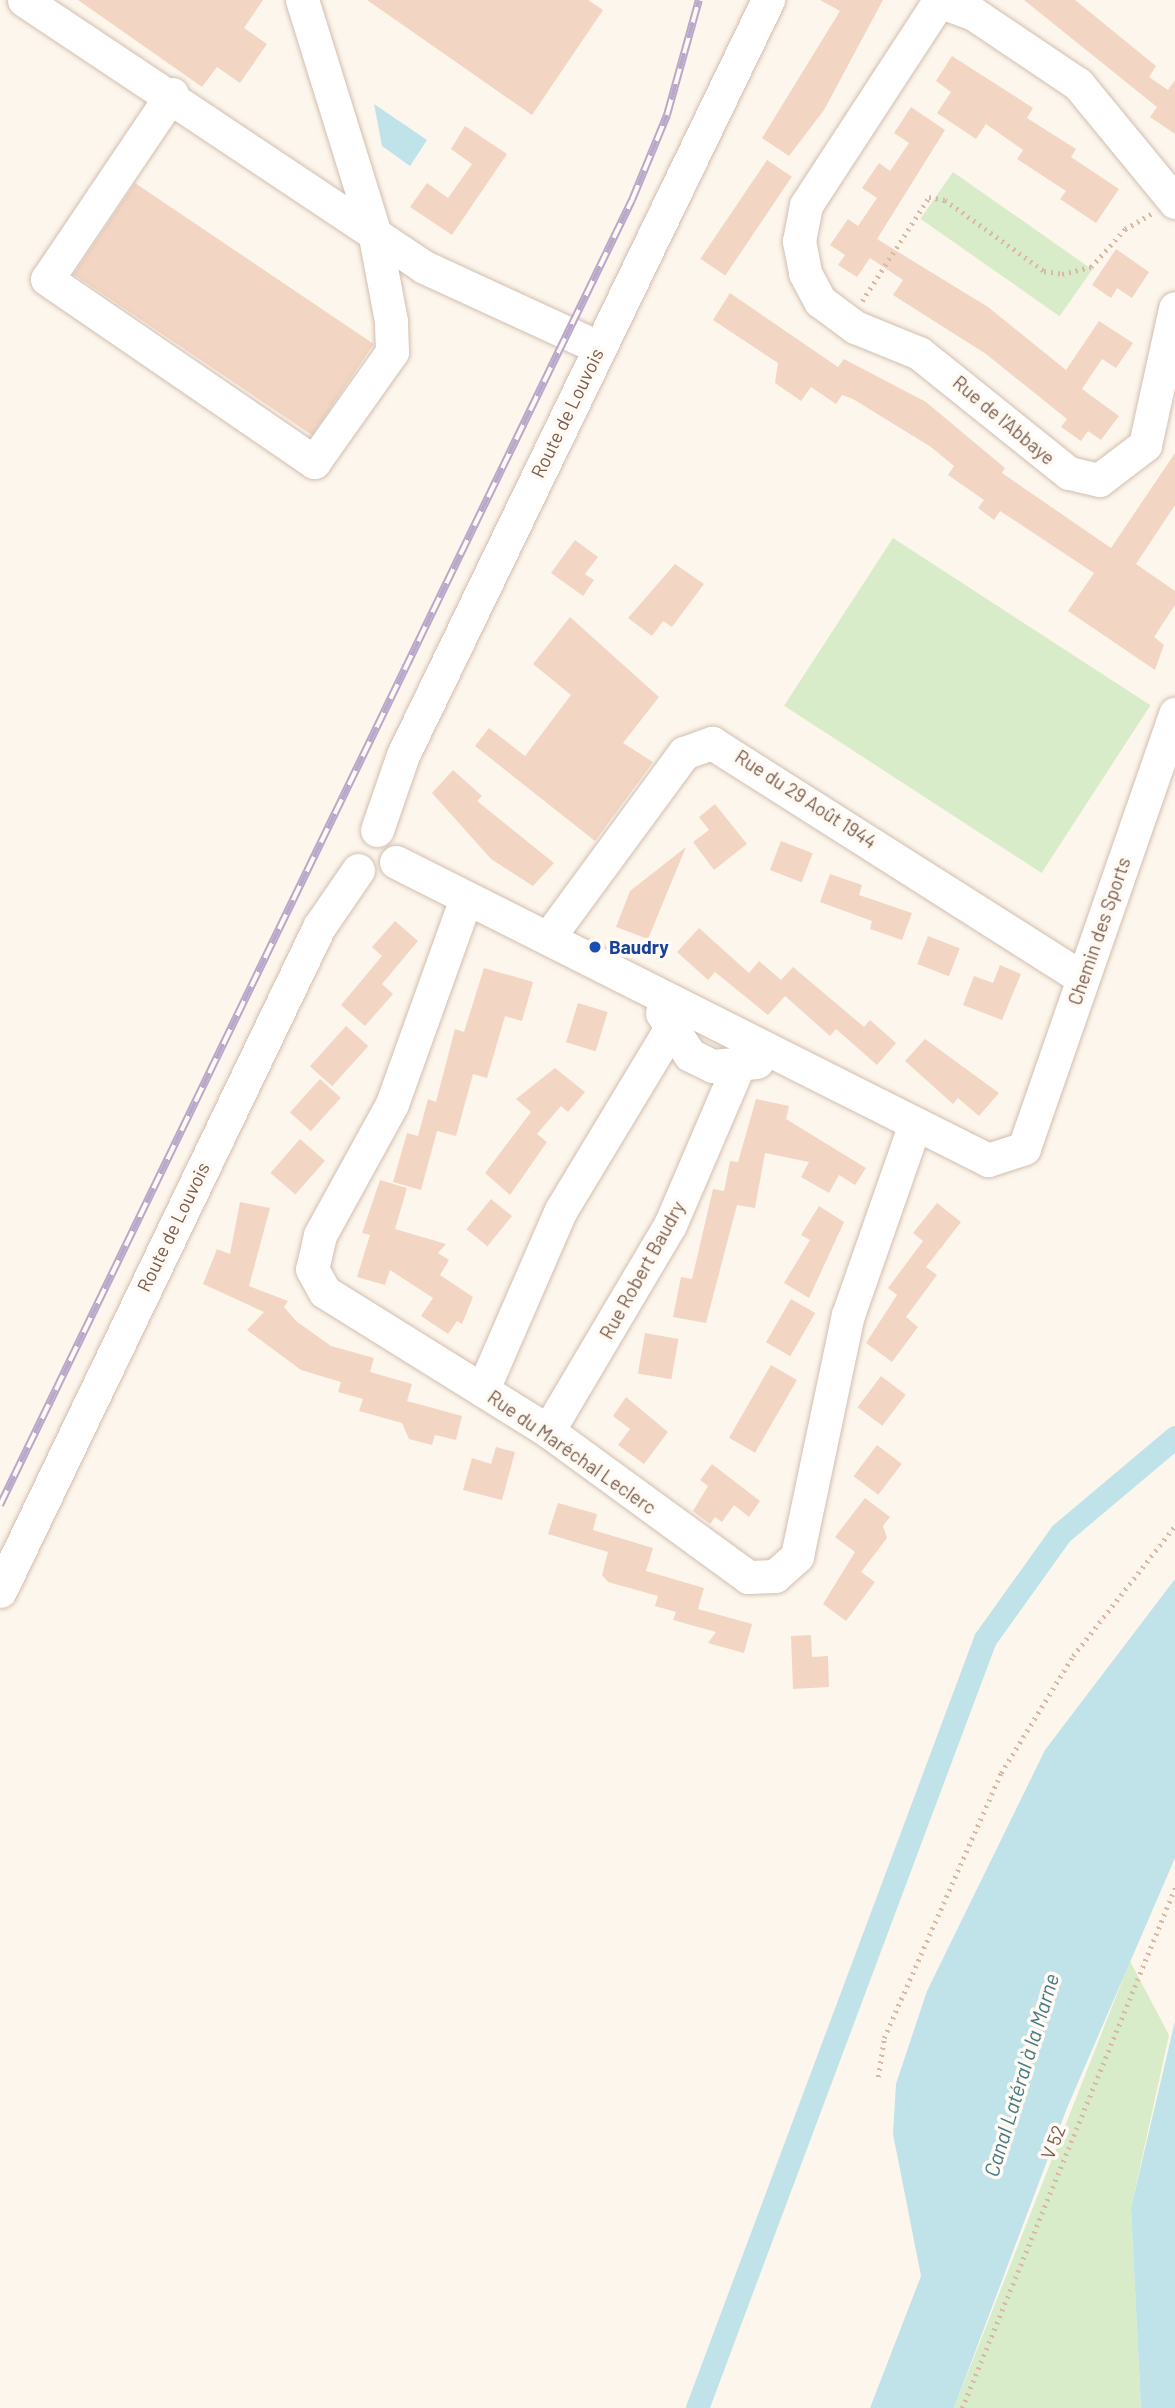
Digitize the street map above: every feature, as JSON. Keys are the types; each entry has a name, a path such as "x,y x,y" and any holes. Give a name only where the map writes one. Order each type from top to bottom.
{"street":[{"path":"24,0 173,93 437,274 598,347"},
{"path":"173,93 47,279 314,462 391,352 374,231 302,0"},
{"name":"Route de Louvois","path":"377,830 403,755 768,0"},
{"name":"Rue de l'Abbaye","path":"1167,206 1078,84 974,14 938,1 806,205 799,241 805,273 820,301 849,322 919,353 974,391 1032,449 1069,473 1099,480 1145,444 1175,309"},
{"name":"Chemin des Sports","path":"915,1124 988,1160 1024,1148 1175,714"},
{"name":"Rue du 29 Août 1944","path":"548,938 684,753 712,743 1082,978"},
{"path":"377,830 395,841 396,862 379,876 358,870 354,843 377,830"},
{"path":"396,862 464,901 548,938 656,998 915,1124"},
{"name":"Route de Louvois","path":"0,1591 319,927 358,870"},
{"name":"Rue du Maréchal Leclerc","path":"464,901 392,1104 320,1235 312,1269 325,1292 548,1431 748,1577 761,1580 790,1567 848,1315 915,1124"},
{"path":"656,998 669,1031 679,1046 713,1066 777,1059"},
{"path":"484,1389 574,1185 669,1031"},
{"name":"Rue Robert Baudry","path":"548,1431 670,1225 739,1065"}],"path":[{"path":"849,322 929,197 945,200 1044,271 1062,274 1091,267 1125,229 1167,206"},
{"path":"878,2077 884,2038 1001,1773 1073,1656 1175,1526"},
{"name":"V 52","path":"962,2408 1175,1888"}],"green space":[{"path":"953,172 1092,270 1060,316 920,219"},
{"path":"893,538 1150,705 1042,873 784,706"},
{"path":"1130,1961 1169,2035 1131,2208 1141,2408 954,2408"}],"water":[{"path":"374,104 427,140 410,166 382,146"},
{"name":"Canal Latéral à la Marne","path":"1175,1579 1175,1858 1067,2108 954,2408 870,2408 921,2276 893,2134 896,2084 927,1991 1045,1750"},
{"path":"1175,2021 1175,2408 1141,2408 1131,2208"}],"building":[{"path":"78,0 263,0 244,28 267,44 240,83 217,67 202,87"},
{"path":"367,0 588,0 603,10 532,115"},
{"path":"820,0 883,0 824,110 789,156 762,138 840,11"},
{"path":"1024,0 1075,0 1156,66 1149,77 1168,90 1175,80 1175,134 1150,117 1157,107"},
{"path":"952,56 1033,108 1027,118 1076,149 1071,157 1119,189 1096,223 1060,199 1066,191 1017,159 1023,150 986,124 976,139 937,113 951,92 936,81"},
{"path":"911,107 945,130 877,239 988,307 1066,370 1099,321 1133,343 1116,368 1102,359 1082,389 1119,416 1101,440 1088,431 1081,441 1061,427 1067,419 986,354 893,295 903,280 870,258 857,277 838,265 845,255 830,245 848,219 858,226 877,198 862,188 879,163 890,171 909,143 894,133"},
{"path":"465,126 507,154 452,235 410,207 427,183 448,198 472,164 451,149"},
{"path":"767,160 792,177 725,275 700,259"},
{"path":"135,183 374,344 312,435 73,274"},
{"path":"1116,249 1149,272 1132,298 1117,288 1111,298 1092,285"},
{"path":"730,293 838,367 844,359 926,402 1005,468 1002,473 1111,548 1175,453 1175,505 1136,564 1175,591 1175,605 1154,637 1164,645 1155,670 1068,611 1094,573 1000,511 994,520 978,508 984,500 948,475 954,466 931,447 853,399 842,395 836,404 811,387 801,401 775,383 778,363 713,320"},
{"path":"575,540 598,557 585,574 594,580 583,596 551,573"},
{"path":"675,564 704,584 672,627 663,621 652,636 628,618"},
{"path":"570,617 659,697 623,743 653,762 595,841 475,746 489,728 525,756 571,695 533,664"},
{"path":"453,770 482,796 477,801 554,863 533,886 491,859 432,793"},
{"path":"715,804 747,844 714,870 693,842 709,830 699,817"},
{"path":"781,841 813,853 802,882 770,870"},
{"path":"686,847 648,939 616,927 630,891"},
{"path":"830,874 862,885 859,895 912,913 902,940 870,929 872,921 820,902"},
{"path":"395,921 418,941 382,984 393,994 365,1026 341,1005 382,956 372,947"},
{"path":"699,928 749,973 759,961 781,980 793,967 864,1027 870,1020 896,1043 877,1065 836,1029 830,1036 785,996 768,1015 715,972 708,980 677,952"},
{"path":"928,936 960,948 949,976 917,964"},
{"path":"1000,965 1021,974 1002,1020 963,1005 974,976 993,983"},
{"path":"484,968 533,982 522,1021 505,1016 487,1078 473,1074 456,1136 437,1131 421,1190 393,1182 407,1133 418,1136 428,1099 436,1102 455,1029 464,1032"},
{"path":"578,1003 608,1012 596,1051 566,1042"},
{"path":"346,1026 368,1046 332,1086 310,1066"},
{"path":"925,1039 999,1093 979,1116 958,1098 953,1104 905,1061"},
{"path":"555,1068 585,1092 568,1112 561,1106 537,1134 547,1142 510,1195 485,1173 531,1112 516,1099"},
{"path":"320,1079 341,1098 311,1131 290,1112"},
{"path":"756,1099 789,1106 786,1119 866,1168 855,1185 839,1175 829,1193 801,1177 809,1162 765,1153 755,1208 737,1205 706,1323 673,1317 681,1277 692,1279 713,1189 724,1191 730,1161 738,1162"},
{"path":"300,1139 325,1161 295,1195 270,1173"},
{"path":"380,1180 407,1188 395,1229 446,1244 438,1253 449,1260 440,1275 473,1297 462,1324 457,1321 448,1334 421,1316 433,1298 390,1270 385,1285 357,1277 370,1235 362,1233"},
{"path":"491,1199 512,1216 487,1246 466,1229"},
{"path":"240,1202 270,1208 249,1286 288,1301 284,1307 296,1321 331,1346 374,1358 370,1372 412,1384 407,1401 462,1416 456,1440 435,1435 432,1445 409,1439 402,1423 359,1411 363,1399 338,1392 341,1382 301,1370 247,1330 264,1312 203,1284 217,1249 230,1254"},
{"path":"937,1203 961,1222 926,1267 937,1275 906,1317 918,1327 892,1362 866,1343 897,1295 888,1288 923,1241 913,1233"},
{"path":"819,1206 844,1222 809,1298 784,1283 810,1240 801,1235"},
{"path":"791,1299 815,1313 790,1356 766,1342"},
{"path":"645,1333 678,1339 671,1379 638,1373"},
{"path":"771,1365 797,1380 755,1453 729,1438"},
{"path":"881,1376 906,1395 882,1426 858,1407"},
{"path":"626,1397 668,1432 644,1464 618,1445 630,1429 613,1416"},
{"path":"877,1445 902,1464 878,1495 854,1476"},
{"path":"496,1447 515,1452 502,1500 463,1490 472,1458 491,1464"},
{"path":"712,1464 760,1501 749,1517 734,1505 722,1522 715,1517 710,1524 693,1511 708,1486 700,1480"},
{"path":"865,1498 890,1517 883,1526 887,1538 861,1572 875,1582 846,1621 823,1604 855,1552 835,1537"},
{"path":"558,1503 597,1514 593,1530 653,1548 646,1571 704,1588 698,1609 752,1624 744,1653 708,1643 716,1632 673,1620 676,1612 655,1606 658,1596 608,1582 602,1575 608,1552 548,1534"},
{"path":"811,1635 812,1657 828,1656 829,1687 793,1689 791,1636"}],"waterway":[{"path":"697,2408 985,1639 1061,1533 1175,1437"}],"railway":[{"path":"0,1505 632,200 667,115 699,0"}],"place":[{"name":"Baudry","path":"595,947"}]}
